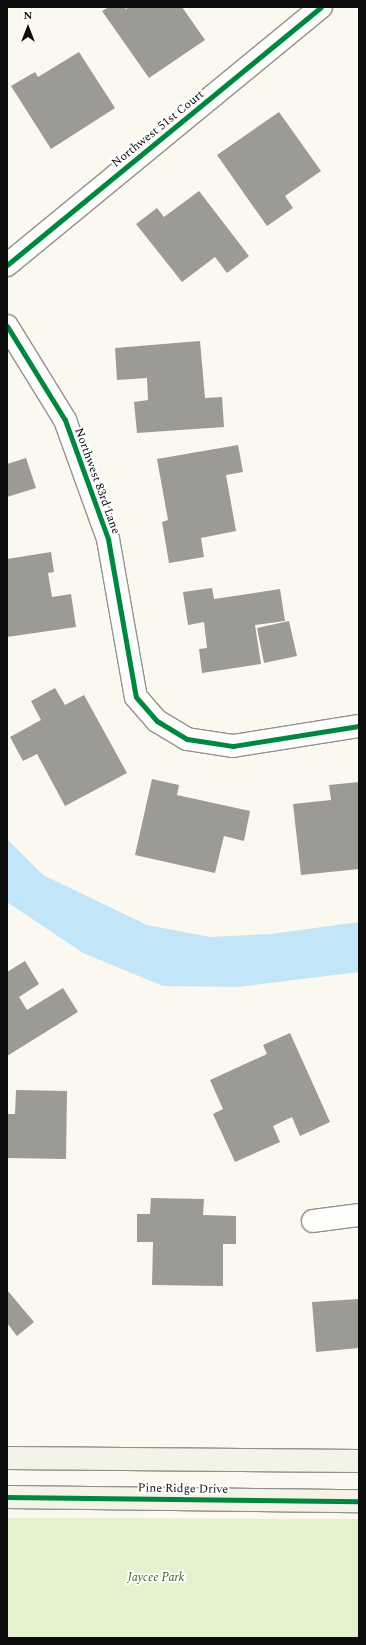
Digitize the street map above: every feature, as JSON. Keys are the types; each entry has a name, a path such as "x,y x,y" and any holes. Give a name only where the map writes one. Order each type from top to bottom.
{"street":[{"name":"Northwest 51st Court","path":"7,266 321,7"},
{"name":"Northwest 83rd Lane","path":"7,326 65,420 108,539 136,697 157,721 187,739 233,746 359,726"},
{"path":"313,1221 359,1215"},
{"path":"7,1458 359,1461"},
{"name":"Pine Ridge Drive","path":"7,1497 359,1501"}],"green space":[{"name":"Jaycee Park","path":"7,1518 359,1519 359,1638 7,1638"}],"water":[{"path":"7,839 43,875 147,925 210,937 271,934 359,922 359,972 237,987 163,986 83,953 7,902"}],"building":[{"path":"109,7 124,7 126,9 129,7 182,7 205,40 149,78 102,11"},
{"path":"79,52 115,108 51,149 11,86 35,72 38,77"},
{"path":"279,112 321,171 285,196 293,208 267,226 217,155"},
{"path":"199,191 249,256 227,273 215,257 182,282 136,224 157,208 164,217"},
{"path":"200,341 205,398 222,397 224,427 137,433 134,402 148,400 147,378 117,380 115,348"},
{"path":"238,445 243,472 226,475 236,531 201,538 204,557 169,563 162,522 168,520 157,459"},
{"path":"26,458 36,488 7,497 7,464"},
{"path":"51,552 54,572 48,573 52,597 71,594 76,627 7,637 7,559"},
{"path":"212,588 214,599 280,589 285,621 255,625 261,664 202,673 199,649 207,648 204,622 188,625 183,592"},
{"path":"289,621 297,656 264,663 257,628"},
{"path":"55,688 65,705 84,695 127,773 65,806 37,754 23,761 10,737 41,720 31,701"},
{"path":"152,779 179,785 177,795 250,811 244,841 224,836 215,873 135,855"},
{"path":"359,782 359,869 301,875 293,804 331,800 329,785"},
{"path":"25,961 39,984 19,997 27,1010 63,988 78,1012 7,1056 7,972"},
{"path":"290,1033 330,1122 300,1136 292,1117 273,1126 280,1142 235,1162 213,1114 223,1109 210,1080 267,1054 263,1045"},
{"path":"16,1090 67,1091 66,1159 7,1158 7,1114 15,1114"},
{"path":"151,1198 204,1199 203,1215 236,1216 236,1244 223,1244 223,1286 152,1285 153,1242 137,1242 137,1214 150,1214"},
{"path":"7,1290 34,1322 17,1336 7,1323"},
{"path":"359,1299 359,1348 316,1352 312,1302"}],"cycle path":[{"path":"7,265 321,7"},
{"path":"7,326 65,420 108,539 136,697 157,721 187,739 233,746 359,726"},
{"path":"7,1497 359,1501"}]}
